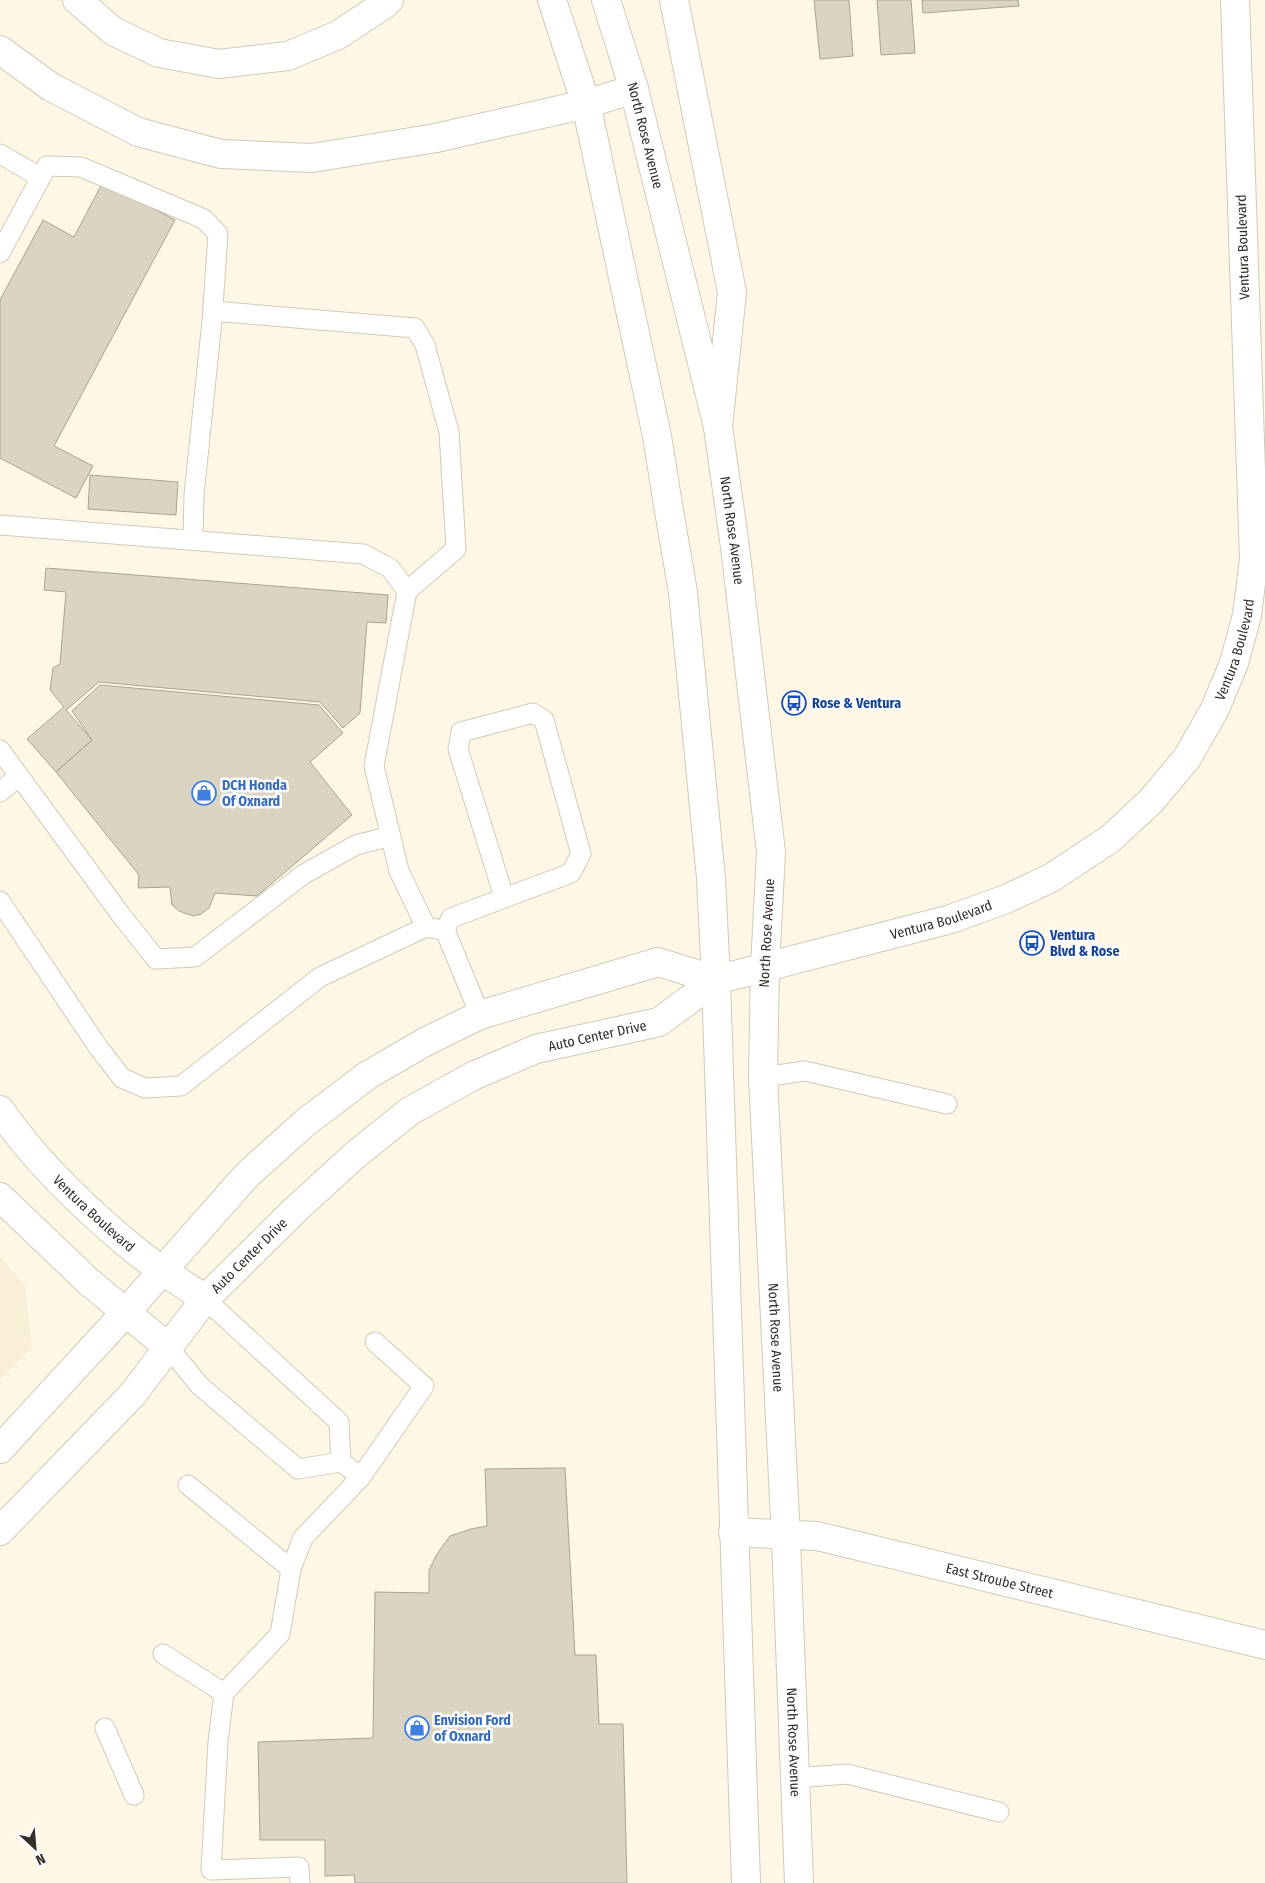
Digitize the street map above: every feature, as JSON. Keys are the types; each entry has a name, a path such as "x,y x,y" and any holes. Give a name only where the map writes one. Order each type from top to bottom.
{"main road":[{"path":"77,0 113,31 159,53 219,64 288,56 338,36 389,0"},
{"path":"552,0 586,104 657,436 683,592 711,878 716,980 746,1883"},
{"name":"North Rose Avenue","path":"606,0 634,89 718,427 736,556 771,852 765,967 763,1077 786,1535 799,1883"},
{"path":"674,0 732,292 718,427"},
{"name":"Ventura Boulevard","path":"716,980 951,919 1006,899 1051,878 1110,839 1151,801 1187,758 1216,709 1234,663 1247,615 1254,559 1235,0"},
{"path":"0,50 51,87 138,132 221,154 312,158 436,138 586,104 634,89"},
{"path":"0,1449 126,1312 247,1175 306,1122 368,1075 425,1042 480,1015 658,962 716,980"},
{"name":"Auto Center Drive","path":"0,1532 132,1395 206,1299 317,1190 354,1156 410,1111 473,1076 536,1049 658,1022 716,980"},
{"name":"Ventura Boulevard","path":"0,1110 54,1176 126,1243 206,1299"},
{"path":"0,1197 89,1282 168,1347"},
{"name":"East Stroube Street","path":"733,1532 817,1536 1265,1645"}],"lane":[{"path":"0,154 40,177"},
{"path":"0,254 47,166 81,167 204,219 218,234 213,311 194,495 193,540"},
{"path":"213,311 416,328 425,345 449,432 456,548 407,591 374,766 399,871 426,927"},
{"path":"0,525 363,554 390,568 407,591"},
{"path":"480,1015 446,930 451,918 571,872 581,854 544,720 533,713 461,732 458,749 504,897"},
{"path":"0,750 121,915 156,959 195,957 304,874 356,844 391,836"},
{"path":"0,792 19,776"},
{"path":"0,902 98,1047 122,1078 145,1088 180,1086 320,977 426,927 446,930"},
{"path":"763,1077 805,1071 947,1104"},
{"path":"206,1299 339,1422 341,1462"},
{"path":"300,1883 299,1867 211,1870 218,1742 224,1693 280,1634 291,1569 303,1538 361,1477 424,1386 375,1342"},
{"path":"168,1347 200,1386 298,1470 341,1462 361,1477"},
{"path":"188,1485 291,1569"},
{"path":"163,1654 224,1693"},
{"path":"105,1728 134,1795"},
{"path":"796,1778 847,1774 999,1812"}],"shaded area":[{"path":"0,1257 25,1286 32,1348 0,1380"}],"building":[{"path":"814,0 849,0 853,56 820,59"},
{"path":"877,0 911,0 915,53 881,55"},
{"path":"922,0 1018,0 1019,6 923,13"},
{"path":"103,182 175,220 54,446 93,466 76,498 0,458 0,300 43,220 74,237"},
{"path":"90,475 178,482 176,515 88,509"},
{"path":"46,568 388,595 386,623 367,622 360,713 343,728 320,702 99,682 66,710 92,740 56,772 27,739 64,707 50,690 53,668 60,664 66,592 44,590"},
{"name":"DCH Honda Of Oxnard","path":"100,685 319,705 343,733 310,762 352,815 257,896 215,893 209,908 201,914 193,916 179,911 172,905 170,887 138,888 139,875 56,772 92,740 72,711"},
{"path":"565,1468 575,1655 596,1655 599,1724 623,1724 627,1883 355,1883 354,1875 325,1876 325,1840 260,1840 258,1742 373,1738 375,1592 429,1593 429,1570 437,1554 450,1536 487,1526 485,1469"}],"place":[{"name":"Rose & Ventura","path":"794,703"},
{"name":"DCH Honda Of Oxnard","path":"204,793"},
{"name":"Ventura Blvd & Rose","path":"1032,943"},
{"name":"Envision Ford of Oxnard","path":"417,1728"}]}
